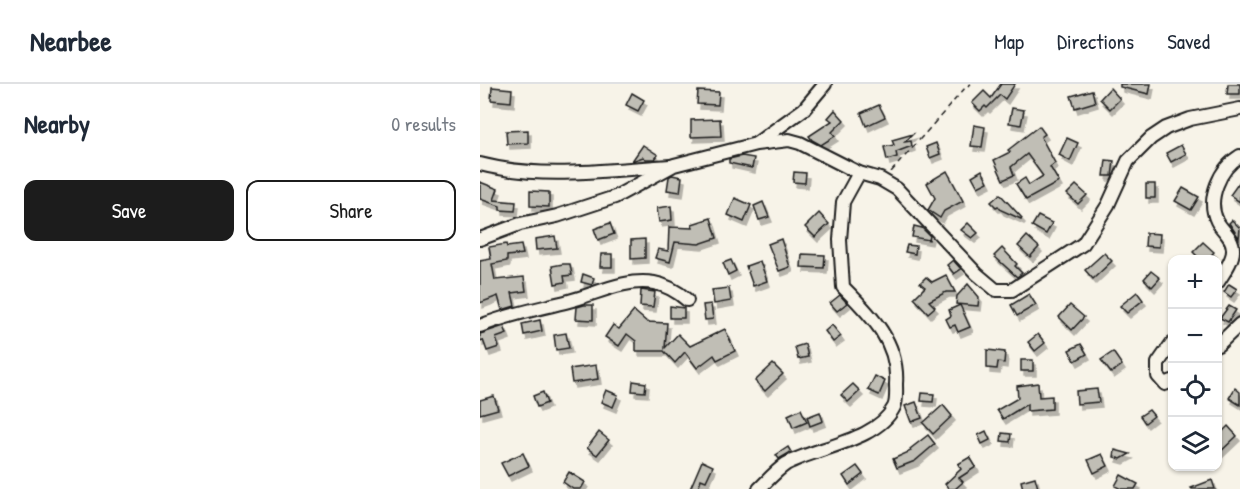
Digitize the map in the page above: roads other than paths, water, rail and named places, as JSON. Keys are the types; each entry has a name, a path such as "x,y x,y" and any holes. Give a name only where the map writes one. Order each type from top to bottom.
{"street":[{"path":"756,144 804,109 825,84"},
{"path":"480,164 529,172 602,171 674,165 756,144 789,140 800,143 859,173 880,179 897,189 977,274 996,290 1012,290 1083,244 1108,205 1128,161 1151,138 1166,128 1190,119 1240,109"},
{"path":"1222,274 1234,252 1232,242 1213,213 1212,201 1218,182 1233,160 1240,156"},
{"path":"480,239 520,224 557,216 615,197 674,165"},
{"path":"759,489 785,465 868,432 883,422 895,405 897,373 892,349 872,317 843,287 840,240 843,202 859,173"},
{"path":"480,327 503,316 570,301 626,284 655,283 678,292 687,300"},
{"path":"1222,341 1240,324"},
{"path":"1168,350 1158,363 1158,376 1165,384 1168,383"}]}
